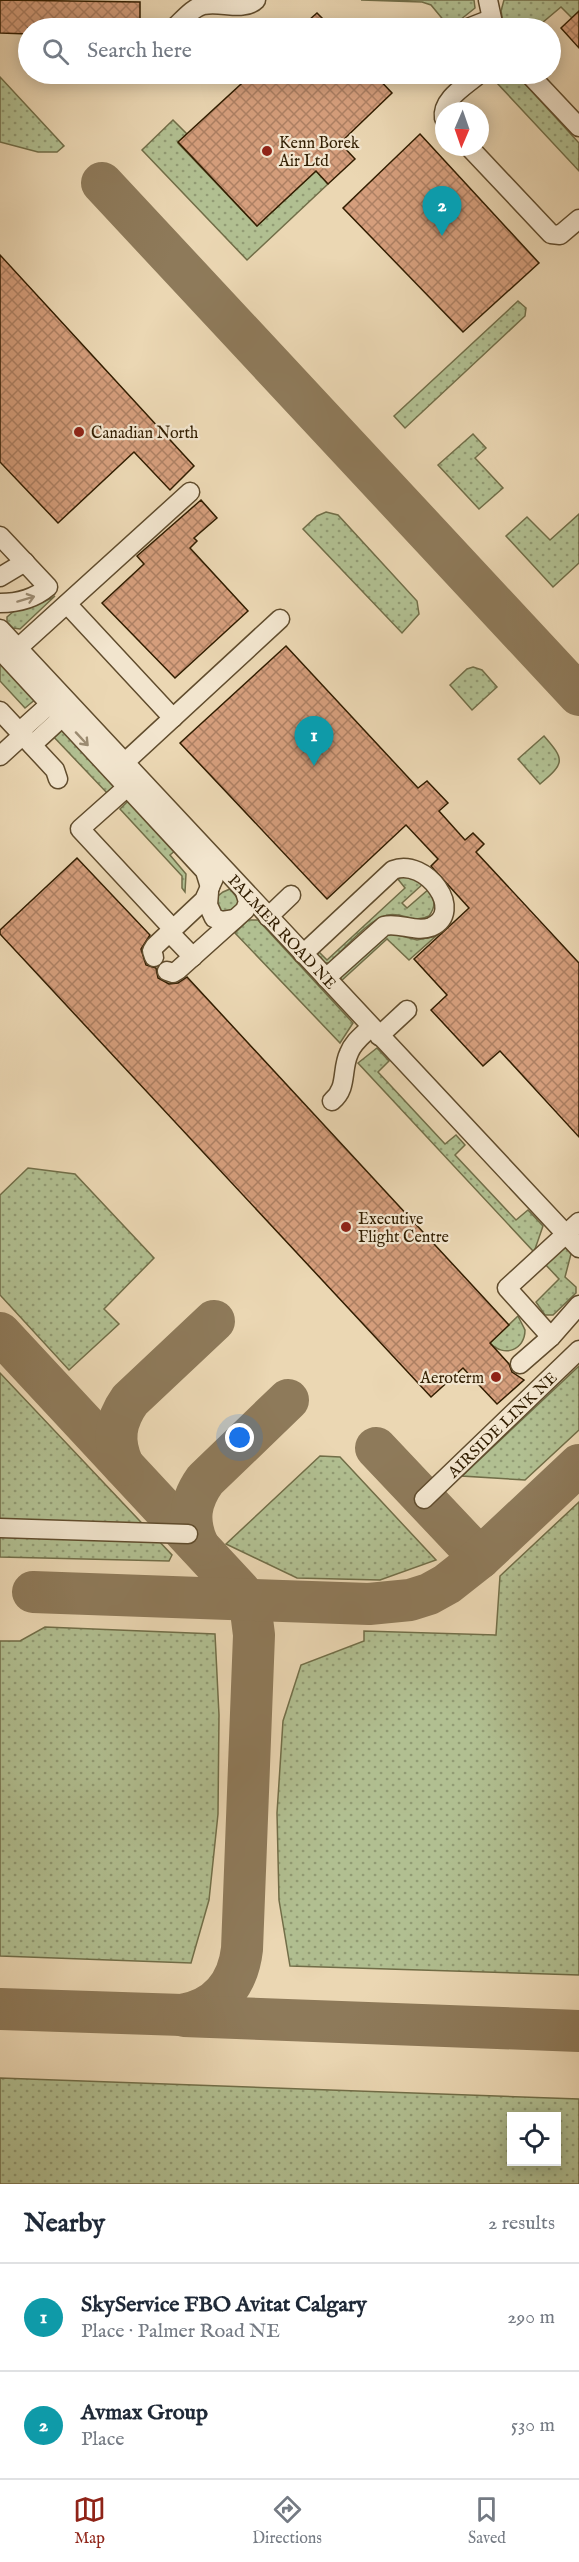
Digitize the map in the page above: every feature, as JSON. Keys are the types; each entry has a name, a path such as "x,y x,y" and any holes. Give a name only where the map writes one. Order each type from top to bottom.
{"street":[{"path":"187,18 203,5 246,6 256,0"},
{"path":"488,0 491,18"},
{"path":"447,102 468,84"},
{"path":"538,84 579,127"},
{"path":"477,156 551,234 560,235 579,219"},
{"path":"9,649 67,604 190,492"},
{"path":"0,536 48,587 41,593 22,601 0,603"},
{"path":"0,577 25,562"},
{"path":"67,604 173,718"},
{"path":"124,763 280,619"},
{"name":"PALMER ROAD NE","path":"0,629 9,649 58,703 124,763 132,782 211,856 375,1031 573,1228 579,1248"},
{"path":"22,735 58,703"},
{"path":"0,756 58,703"},
{"path":"58,703 132,782 206,871 210,890 204,900 153,948 154,957"},
{"path":"0,711 55,770 58,779"},
{"path":"132,782 80,829 193,957"},
{"path":"211,856 215,873 208,905 214,918 222,921 235,919"},
{"path":"303,954 393,870 405,867 418,870 440,891 444,900 444,910 440,920 434,925 425,929 384,926 326,978"},
{"path":"167,971 176,972 235,919 247,906 246,892"},
{"path":"268,917 291,895"},
{"path":"332,1101 342,1090 349,1052 359,1038 375,1031 407,1010"},
{"path":"550,1337 507,1288 573,1228"},
{"path":"520,1364 550,1337 579,1305"},
{"name":"AIRSIDE LINK NE","path":"424,1498 579,1350"},
{"path":"0,1527 188,1534"}],"green space":[{"path":"361,0 474,0 475,8 462,18 442,18 431,5 422,2"},
{"path":"504,0 579,0 579,18 572,18 561,7 548,18 502,18 501,11"},
{"path":"0,77 64,146 57,152 38,152 0,142"},
{"path":"498,84 525,84 579,143 579,171"},
{"path":"173,120 187,134 178,143 257,226 316,171 328,184 247,260 142,150"},
{"path":"518,301 526,308 525,316 405,428 394,416"},
{"path":"473,434 486,448 475,458 503,488 479,509 438,465"},
{"path":"326,512 338,515 417,601 419,614 402,633 303,529 317,516"},
{"path":"579,514 579,563 553,587 506,536 527,517 550,540"},
{"path":"55,596 20,629 13,628 7,622 7,617 17,610 42,603"},
{"path":"0,658 37,698 25,708 0,681"},
{"path":"473,667 482,670 497,687 472,710 450,685 467,669"},
{"path":"62,723 120,783 108,794 51,734"},
{"path":"544,736 559,756 559,761 554,771 540,784 518,759"},
{"path":"130,799 177,849 170,855 186,874 185,892 182,888 182,876 120,809"},
{"path":"408,876 424,883 402,903 407,908 429,889 434,902 429,916 418,919 399,915 381,917 365,928 329,963 325,963 317,955 319,952 327,960 405,888 397,878"},
{"path":"230,889 239,900 236,909 222,916 213,900"},
{"path":"248,920 258,920 353,1023 340,1043 235,933"},
{"path":"394,934 417,940 436,936 409,960 387,939 341,981 341,976 387,935"},
{"path":"377,1048 389,1061 378,1072 445,1144 456,1135 465,1145 455,1155 516,1220 528,1210 543,1226 534,1252 358,1063"},
{"path":"28,1168 75,1174 154,1258 104,1309 119,1324 69,1370 0,1295 0,1195"},
{"path":"564,1247 571,1254 565,1277 576,1287 576,1293 553,1315 545,1315 536,1302 559,1279 545,1264"},
{"path":"518,1316 525,1330 522,1343 518,1347 507,1351 496,1348 490,1343"},
{"path":"579,1366 579,1430 525,1480 462,1476"},
{"path":"0,1373 172,1555 169,1561 0,1557"},
{"path":"320,1456 340,1457 436,1560 380,1580 297,1578 226,1544"},
{"path":"579,1502 579,1975 290,1966 279,1900 277,1813 283,1721 301,1665 364,1641 364,1631 496,1635 500,1576"},
{"path":"45,1627 215,1634 219,1715 218,1814 209,1900 191,1963 0,1956 0,1641 20,1641"},
{"path":"0,2078 579,2099 579,2184 0,2184"}],"building":[{"path":"0,0 140,2 140,18 18,18 18,34 0,33"},
{"path":"579,11 579,48 561,28"},
{"path":"317,13 322,18 311,18"},
{"name":"Kenn Borek Air Ltd","path":"241,84 383,84 392,93 340,143 355,159 328,184 316,171 257,226 178,142"},
{"path":"420,134 435,150 435,156 440,156 539,263 463,332 343,208"},
{"path":"0,255 194,466 170,490 134,452 58,523 0,462"},
{"path":"201,500 217,518 194,538 197,541 190,548 248,611 175,678 102,603 144,564 137,556"},
{"path":"286,646 418,788 427,781 448,803 439,811 465,840 473,833 484,844 476,852 579,963 579,1137 500,1051 483,1066 431,1010 447,995 414,959 469,908 431,866 438,859 406,825 327,899 180,743"},
{"name":"Executive Flight Centre","path":"77,858 150,935 141,949 146,965 156,968 158,978 169,984 178,983 187,977 509,1325 490,1343 509,1364 512,1372 524,1380 497,1404 463,1368 431,1397 0,934 0,930"}],"taxiway":[{"path":"102,183 579,695"},
{"path":"123,1465 116,1439 118,1423 130,1400 214,1321"},
{"path":"0,1333 240,1591 251,1611 254,1635 242,1949 240,1962 231,1984 216,2001 195,2012 182,2015 0,2009"},
{"path":"198,1545 191,1519 193,1503 200,1488 205,1480 288,1400"},
{"path":"376,1448 480,1558"},
{"path":"33,1592 369,1604 410,1600 429,1594 447,1584 480,1558 579,1465"},
{"path":"184,2016 579,2031"}],"place":[{"name":"Kenn Borek Air Ltd","path":"267,151"},
{"name":"Avmax Group","path":"442,236"},
{"name":"Canadian North","path":"79,432"},
{"name":"SkyService FBO Avitat Calgary","path":"314,766"},
{"name":"Executive Flight Centre","path":"346,1227"},
{"name":"Aeroterm","path":"496,1377"}]}
